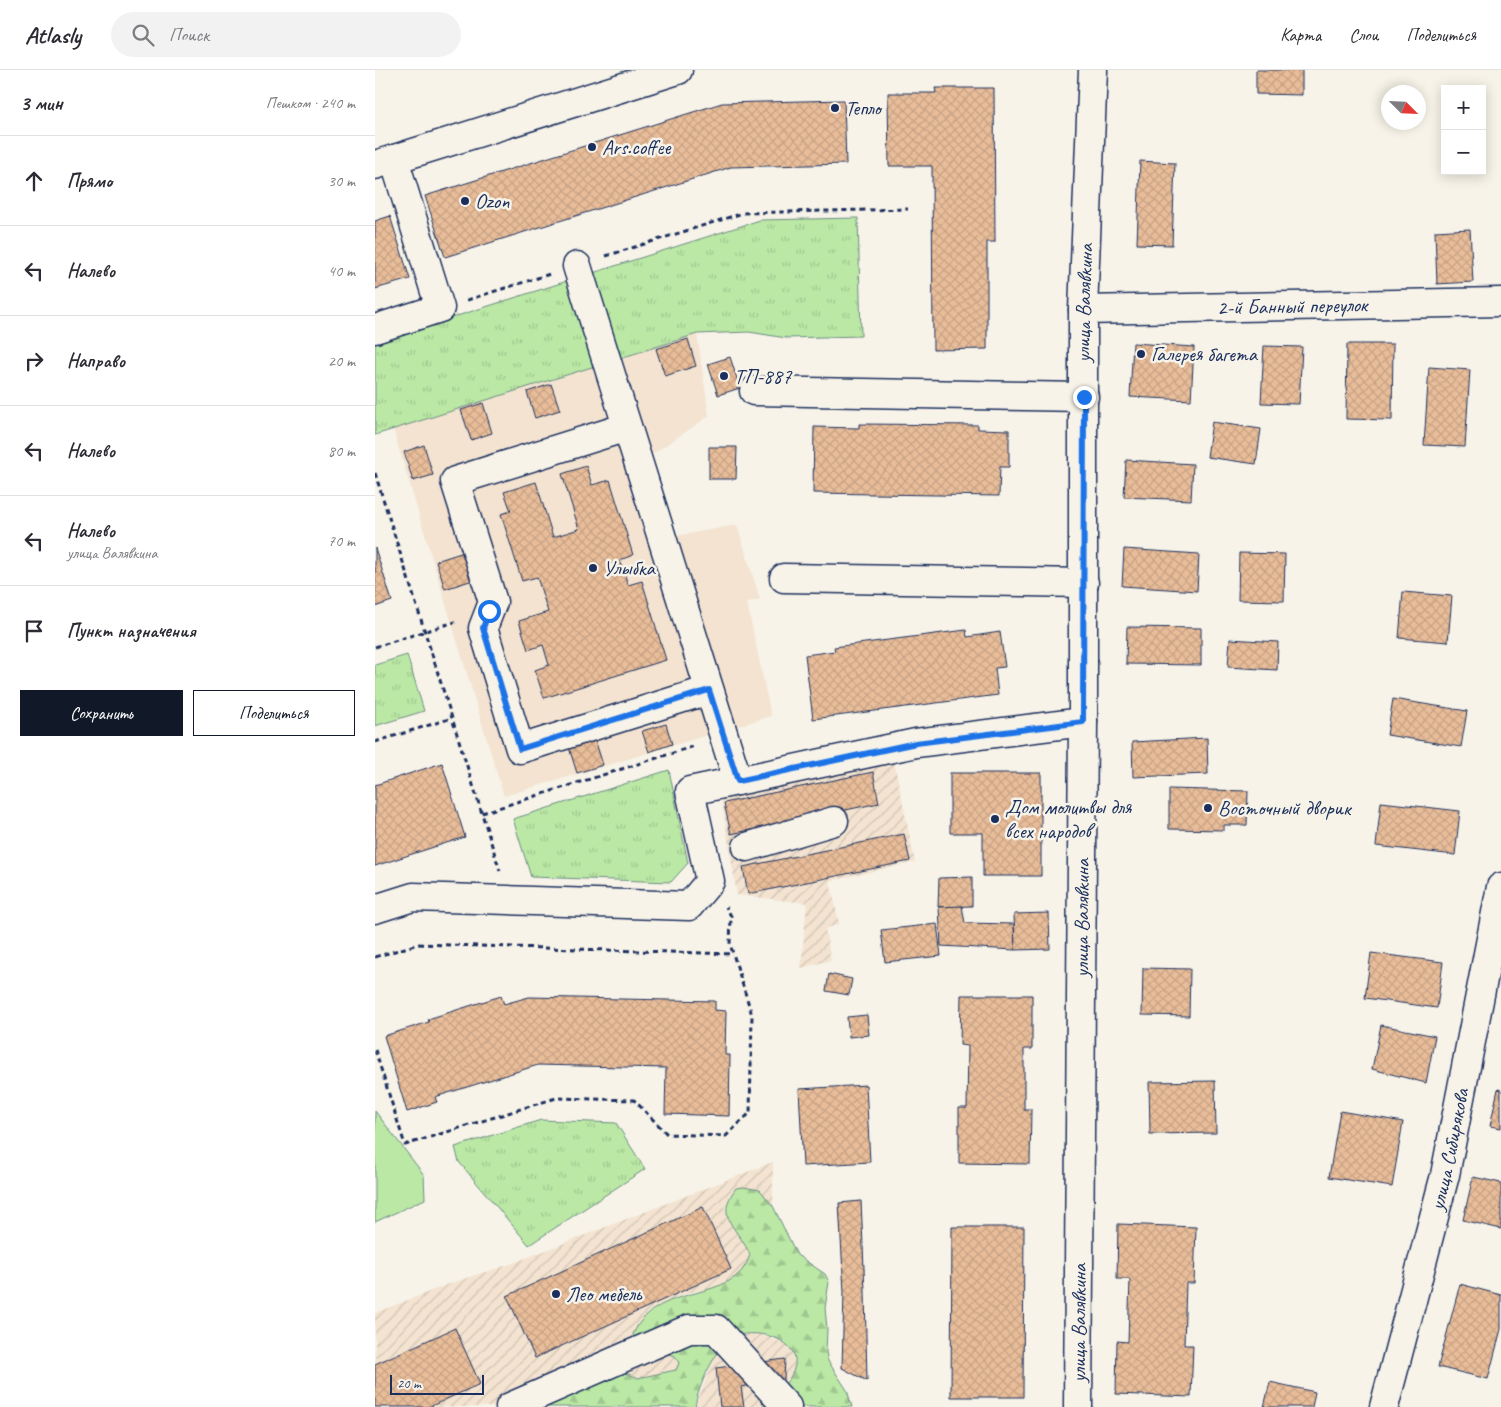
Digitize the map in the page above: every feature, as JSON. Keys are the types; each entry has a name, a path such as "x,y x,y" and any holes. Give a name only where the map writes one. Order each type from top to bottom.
{"street":[{"path":"375,329 440,308 384,162 678,70"},
{"name":"улица Валявкина","path":"1078,1407 1083,722 1083,310 1093,70"},
{"path":"577,266 738,781"},
{"name":"2-й Банный переулок","path":"1083,310 1501,302"},
{"path":"754,391 1084,397"},
{"path":"627,427 455,481 493,602 483,628 517,740 520,749 709,690"},
{"path":"784,578 1083,583"},
{"path":"375,909 413,897 689,906 710,881 690,791 916,743 1083,722"},
{"path":"747,847 834,821"},
{"name":"улица Сибирякова","path":"1384,1407 1445,1175 1501,888"},
{"path":"510,1407 689,1329 716,1329 787,1407"}],"path":[{"path":"743,213 908,209"},
{"path":"375,474 509,900"},
{"path":"375,647 425,632"},
{"path":"375,742 452,718"},
{"path":"481,813 725,737"},
{"path":"375,957 418,944 733,954"},
{"path":"375,1050 405,1145 556,1098 634,1100 667,1134 726,1136 750,1113 752,1015 730,944"}],"shaded area":[{"name":"Улыбка","path":"697,334 709,416 651,455 676,536 737,525 760,599 747,603 771,716 504,796 393,429"},
{"path":"893,757 915,862 830,881 839,924 825,929 831,960 801,968 807,903 737,895 721,797"},
{"path":"773,1162 773,1206 767,1200 732,1193 725,1208 731,1225 746,1244 750,1255 745,1270 726,1283 710,1290 691,1292 670,1300 644,1315 658,1350 675,1356 679,1363 676,1370 638,1378 533,1407 375,1407 375,1313 457,1281 508,1265"},
{"path":"744,1334 758,1334 786,1344 793,1354 795,1364 791,1376 762,1407 695,1407 713,1361 722,1346 733,1338"}],"green space":[{"path":"858,218 861,336 786,338 749,332 697,334 375,435 375,342 760,220"},
{"path":"407,655 424,711 375,726 375,665"},
{"path":"669,770 688,863 671,882 531,877 513,819"},
{"path":"375,1111 424,1175 425,1199 375,1222"},
{"path":"541,1120 616,1123 645,1169 529,1245 459,1162 455,1147"},
{"path":"743,1187 760,1190 773,1206 797,1255 825,1274 829,1282 825,1308 827,1329 826,1352 828,1361 847,1390 852,1407 762,1407 790,1377 795,1365 794,1355 790,1347 782,1341 761,1334 750,1334 732,1338 720,1350 703,1380 695,1407 533,1407 621,1371 638,1378 676,1370 679,1363 675,1356 635,1342 633,1334 645,1317 660,1306 677,1298 713,1288 729,1281 742,1271 750,1255 730,1223 727,1207 736,1188"}],"building":[{"path":"1256,70 1302,70 1302,95 1256,94"},
{"path":"935,88 994,88 995,242 987,242 987,349 933,350 932,166 889,166 888,93 936,93"},
{"path":"844,100 846,164 731,167 445,257 425,196 722,103"},
{"path":"1140,161 1175,163 1172,245 1137,244"},
{"path":"390,216 410,279 375,289 375,221"},
{"path":"1470,229 1473,282 1437,284 1435,231"},
{"path":"688,339 696,366 665,376 656,349"},
{"path":"1133,343 1194,347 1191,400 1130,397"},
{"path":"1347,344 1393,344 1392,420 1346,419"},
{"path":"1264,346 1302,347 1299,404 1261,403"},
{"name":"ТП-887","path":"730,357 740,388 718,395 708,364"},
{"path":"1429,367 1470,370 1465,447 1424,445"},
{"path":"551,384 560,410 535,418 527,392"},
{"path":"483,403 492,433 471,440 461,410"},
{"path":"1212,422 1261,429 1256,464 1207,457"},
{"path":"859,424 978,425 978,429 1009,430 1009,467 1000,467 999,496 813,493 814,427 859,428"},
{"path":"424,445 433,475 413,481 404,452"},
{"path":"709,447 737,447 736,479 709,479"},
{"path":"1126,460 1193,464 1191,500 1124,497"},
{"path":"586,466 592,485 610,480 633,555 620,560 628,585 642,581 666,660 544,698 535,670 549,665 543,645 528,650 519,621 548,612 537,577 522,581 501,514 511,511 504,492 536,482 553,537 579,529 562,474"},
{"path":"375,548 392,601 375,607"},
{"path":"1124,549 1199,554 1197,591 1122,586"},
{"path":"464,552 473,580 445,589 436,561"},
{"path":"1239,553 1285,554 1284,601 1238,600"},
{"path":"1403,592 1452,596 1448,642 1399,638"},
{"path":"1127,627 1201,628 1201,665 1126,664"},
{"path":"966,630 967,637 1000,632 1005,667 995,668 998,695 813,719 805,655 835,651 834,647"},
{"path":"1230,639 1278,642 1277,670 1228,667"},
{"path":"1393,699 1467,711 1461,747 1387,735"},
{"path":"666,724 672,744 649,752 642,731"},
{"path":"592,730 603,765 577,773 566,738"},
{"path":"1207,738 1208,774 1133,777 1132,742"},
{"path":"442,763 465,837 375,866 375,785"},
{"path":"873,772 879,803 731,834 724,803"},
{"name":"Дом молитвы для всех народов","path":"950,773 1041,773 1041,876 983,876 983,833 950,833"},
{"name":"Восточный дворик","path":"1169,789 1248,791 1247,825 1224,825 1224,830 1169,829"},
{"path":"1381,802 1460,811 1455,855 1376,846"},
{"path":"904,834 910,861 748,894 743,867"},
{"path":"972,877 972,906 938,907 939,878"},
{"path":"962,906 965,923 1014,924 1015,950 941,946 939,907"},
{"path":"1049,913 1050,949 1015,950 1014,914"},
{"path":"937,924 941,956 885,962 881,930"},
{"path":"1371,953 1443,962 1437,1008 1365,998"},
{"path":"1143,968 1190,969 1189,1016 1142,1015"},
{"path":"829,974 852,979 849,995 826,991"},
{"path":"961,995 1032,995 1032,1049 1024,1049 1024,1109 1031,1109 1030,1164 959,1163 959,1108 967,1108 968,1046 960,1045"},
{"path":"501,996 504,1004 529,997 715,1001 715,1010 726,1011 725,1055 730,1055 729,1116 665,1114 666,1068 538,1065 435,1097 437,1102 407,1112 384,1036 429,1022 428,1019"},
{"path":"867,1015 869,1035 849,1037 847,1017"},
{"path":"1381,1025 1435,1036 1426,1083 1372,1069"},
{"path":"1215,1081 1216,1133 1150,1134 1149,1082"},
{"path":"866,1085 870,1162 803,1166 799,1089"},
{"path":"1498,1089 1501,1090 1501,1128 1490,1126"},
{"path":"1340,1111 1403,1122 1392,1187 1329,1177"},
{"path":"1473,1177 1501,1183 1501,1229 1463,1220"},
{"path":"861,1201 867,1381 842,1368 844,1292 839,1203"},
{"path":"703,1207 731,1269 535,1358 507,1296"},
{"path":"1118,1224 1196,1227 1194,1283 1186,1283 1184,1345 1193,1345 1191,1397 1116,1394 1117,1341 1128,1342 1130,1279 1117,1279"},
{"path":"952,1227 1024,1227 1023,1397 951,1397"},
{"path":"1460,1284 1501,1295 1501,1329 1488,1379 1438,1367"},
{"path":"455,1328 480,1384 429,1407 375,1407 375,1364"},
{"path":"785,1359 784,1379 741,1387 744,1407 720,1407 716,1368"},
{"path":"1270,1382 1315,1392 1312,1407 1264,1407"}],"place":[{"name":"Тепло","path":"835,108"},
{"name":"Ars.coffee","path":"592,147"},
{"name":"Ozon","path":"465,201"},
{"name":"Галерея багета","path":"1141,354"},
{"name":"ТП-887","path":"724,376"},
{"name":"Улыбка","path":"593,568"},
{"name":"Восточный дворик","path":"1208,808"},
{"name":"Дом молитвы для всех народов","path":"995,819"},
{"name":"Лео мебель","path":"556,1294"}],"route":[{"path":"489,611 483,628 520,749 709,690 738,781 916,743 1083,722 1084,397"}]}
